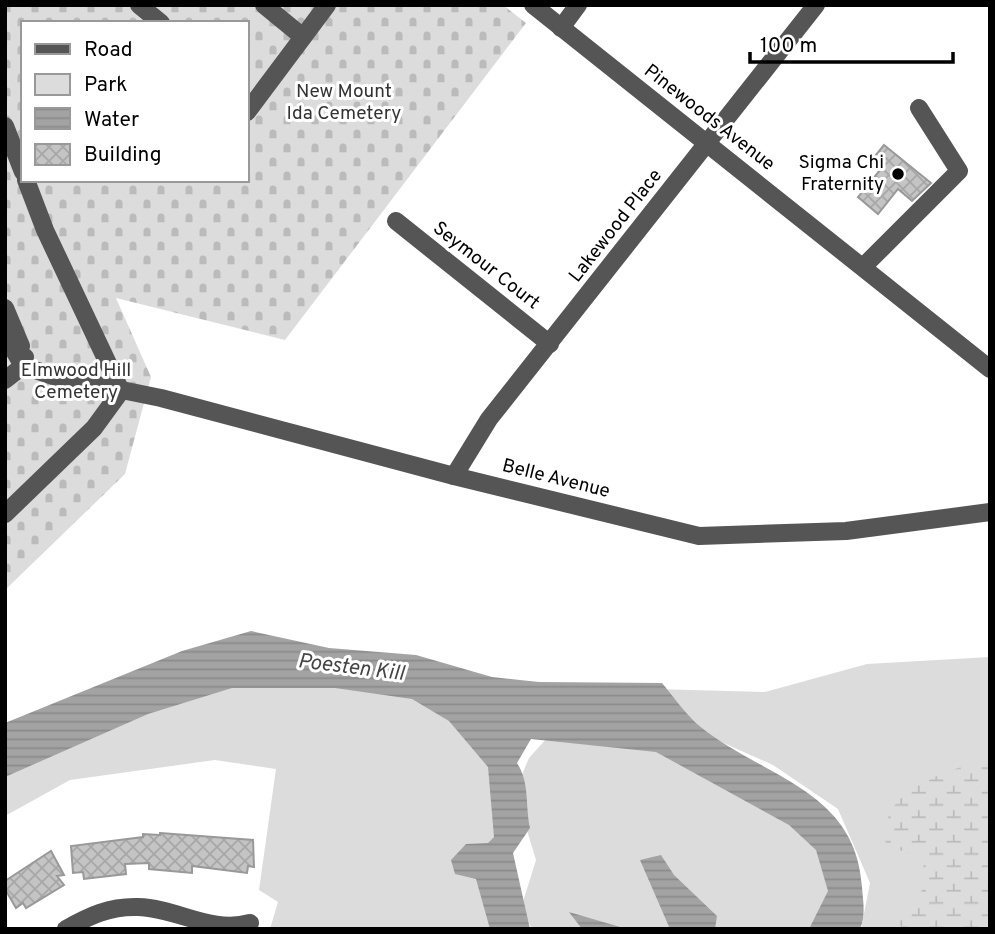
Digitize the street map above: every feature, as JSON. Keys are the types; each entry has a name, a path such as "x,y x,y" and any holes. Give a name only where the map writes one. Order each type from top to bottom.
{"street":[{"path":"139,5 159,21"},
{"path":"264,5 303,37"},
{"path":"250,100 327,5"},
{"name":"Pinewoods Avenue","path":"533,5 990,369"},
{"path":"561,27 578,5"},
{"name":"Lakewood Place","path":"454,476 489,419 814,6"},
{"path":"863,267 959,171 919,108"},
{"path":"5,127 21,167"},
{"path":"5,514 94,429 121,391 45,230 27,182"},
{"name":"Seymour Court","path":"396,221 550,344"},
{"path":"5,308 25,360"},
{"path":"5,335 25,360"},
{"path":"5,380 25,360"},
{"name":"Belle Avenue","path":"25,360 96,377 121,391 161,398 454,476 716,537 846,531 990,512"},
{"path":"66,929 93,914 112,908 138,907 222,928 250,923"}],"green space":[{"name":"New Mount Ida Cemetery","path":"5,5 503,5 526,23 285,340 116,298 151,377 125,474 5,590"},
{"path":"990,657 990,929 861,929 870,883 838,809 773,765 683,725 582,687 765,692 867,664"},
{"path":"327,683 412,696 453,717 492,764 497,838 491,929 270,929 278,902 259,890 276,769 215,760 70,780 5,816 5,766 110,718 239,684"},
{"path":"567,716 637,730 787,818 820,852 831,895 814,929 532,929 521,908 536,860 515,791 529,758"},
{"path":"990,757 990,929 901,929 899,916 925,887 923,859 886,845 886,825 892,809 918,785"}],"water":[{"name":"Poesten Kill","path":"251,631 329,648 416,655 492,677 539,682 662,683 697,724 824,805 842,827 856,853 862,887 864,914 860,929 809,929 828,891 816,850 789,825 656,752 531,739 517,763 526,786 530,828 513,853 530,929 490,929 476,879 455,874 451,860 466,844 488,843 494,837 488,767 449,721 412,699 335,688 232,688 148,714 5,777 5,723 182,651"},
{"path":"661,855 674,875 717,916 715,929 670,929 640,860"},
{"path":"569,912 627,929 582,929"}],"building":[{"name":"Sigma Chi Fraternity","path":"884,145 931,183 912,201 898,189 878,214 858,197 885,164 875,156"},
{"path":"160,833 253,840 254,867 248,866 247,873 192,866 192,873 149,869 149,863 125,864 126,874 84,879 83,872 73,873 71,846"},
{"path":"51,851 64,875 57,876 64,885 26,908 23,903 16,908 5,889 5,881"}],"place":[{"name":"Sigma Chi Fraternity","path":"898,174"}],"park label":[{"name":"Elmwood Hill Cemetery","path":"76,382"}]}
